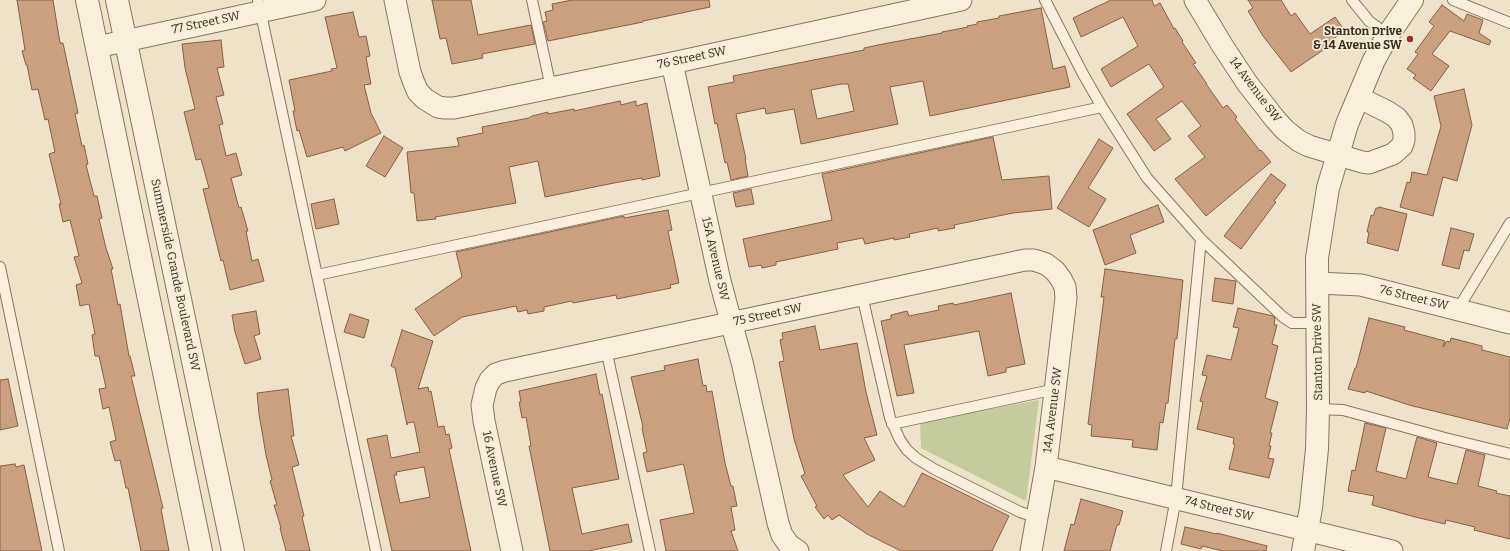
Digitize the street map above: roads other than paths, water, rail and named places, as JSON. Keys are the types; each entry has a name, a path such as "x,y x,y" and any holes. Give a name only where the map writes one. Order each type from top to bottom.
{"street":[{"path":"87,0 201,551"},
{"name":"Summerside Grande Boulevard SW","path":"117,0 233,551"},
{"name":"77 Street SW","path":"97,47 259,6 315,0"},
{"name":"76 Street SW","path":"395,0 410,72 416,88 425,99 438,107 445,108 454,108 672,63 885,8 961,0"},
{"name":"14 Avenue SW","path":"1195,0 1247,83 1276,119 1299,141 1309,146 1337,155"},
{"name":"Stanton Drive SW","path":"1303,551 1308,530 1316,462 1318,409 1317,258 1323,213 1337,155 1358,97 1374,60 1388,35 1412,0"},
{"name":"15A Avenue SW","path":"672,63 730,323 742,362 778,522 782,535 794,548"},
{"path":"1337,155 1369,163 1393,154 1402,146 1404,133 1398,118 1358,97"},
{"name":"75 Street SW","path":"486,388 490,380 496,374 505,370 1025,260 1034,260 1046,264 1055,271"},
{"name":"14A Avenue SW","path":"1031,551 1046,467 1066,298 1065,287 1055,271"},
{"name":"76 Street SW","path":"1317,283 1361,285 1510,323"},
{"name":"16 Avenue SW","path":"486,388 482,405 484,422 512,551"},
{"name":"74 Street SW","path":"1046,467 1392,551"}],"lane":[{"path":"532,0 550,88"},
{"path":"1045,0 1065,41 1102,107 1147,178 1202,239 1288,320 1292,323 1317,323"},
{"path":"1352,0 1369,21 1388,35"},
{"path":"1453,0 1510,23"},
{"path":"259,6 376,551"},
{"path":"317,275 1102,107"},
{"path":"1458,309 1510,223"},
{"path":"1166,551 1176,498 1202,239"},
{"path":"0,267 59,551"},
{"path":"862,295 886,406 892,424 907,450 926,464 1020,512 1038,518"},
{"path":"606,349 650,551"},
{"path":"892,424 1056,389"},
{"path":"1318,409 1343,410 1510,454"}],"place":[{"name":"Stanton Drive & 14 Avenue SW","path":"1410,39"}]}
